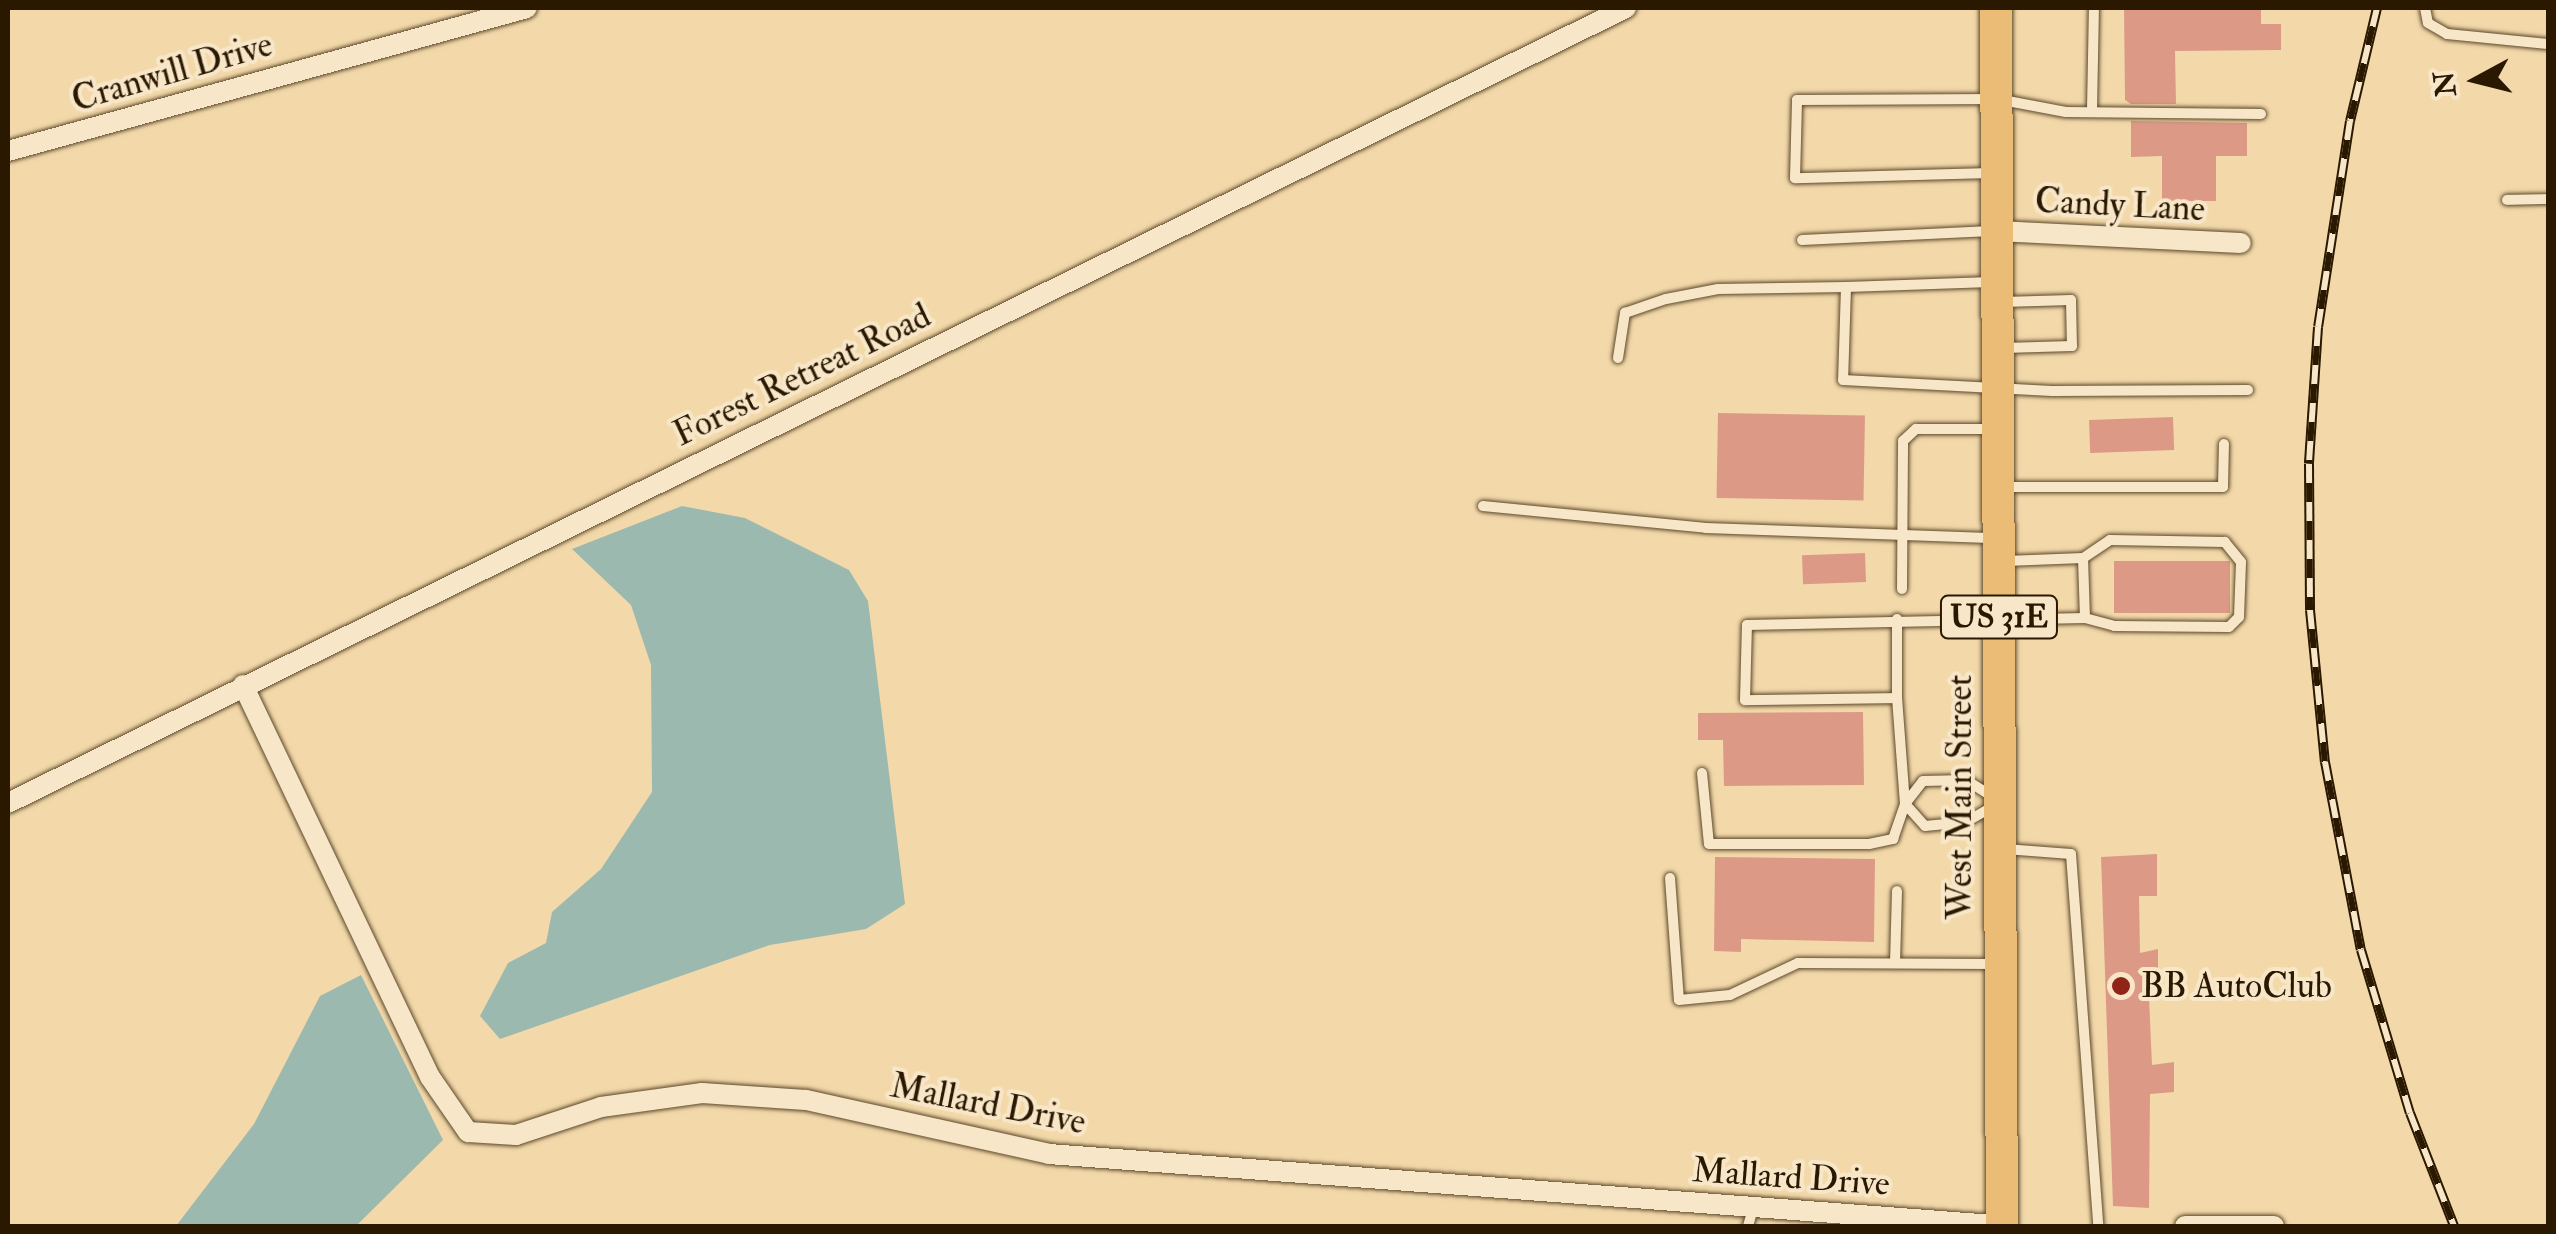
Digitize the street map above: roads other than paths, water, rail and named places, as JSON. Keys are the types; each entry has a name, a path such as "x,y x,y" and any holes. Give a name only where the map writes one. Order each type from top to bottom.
{"main road":[{"name":"West Main Street","path":"1996,8 2004,1226"}],"street":[{"name":"Cranwill Drive","path":"8,152 527,8"},
{"name":"Forest Retreat Road","path":"8,803 1626,8"},
{"name":"Candy Lane","path":"1997,231 2241,243"},
{"name":"Mallard Drive","path":"243,685 430,1076 468,1132 516,1135 601,1106 702,1093 806,1100 1049,1154 1751,1217 2004,1226"},
{"path":"2185,1226 2274,1226"}],"lane":[{"path":"2092,110 2094,8"},
{"path":"2425,8 2428,23 2447,34 2548,44"},
{"path":"1997,172 1795,178 1796,100 1997,99 2092,110 2261,114"},
{"path":"2507,200 2548,200"},
{"path":"1802,240 1997,231"},
{"path":"1846,287 1843,380 1998,383 2052,390 2248,390"},
{"path":"1618,358 1625,313 1666,298 1718,289 1846,287 1997,292 2071,300 2072,346 1998,348"},
{"path":"1902,589 1902,452 1909,432 1998,429"},
{"path":"1998,487 2223,487 2224,444"},
{"path":"1483,506 1706,528 1902,535 2083,558 2110,540 2225,542 2240,562 2239,617 2230,627 2114,626 2085,618 1748,624 1745,700 1897,698"},
{"path":"2083,558 2085,618"},
{"path":"1702,773 1710,844 1869,844 1893,839 1905,804 1924,782 1966,780 2002,802 1966,822 1925,826 1905,804 1897,698 1897,619"},
{"path":"2001,849 2071,854 2098,1226"},
{"path":"1670,878 1678,1000 1730,995 1798,963 2000,964"},
{"path":"1895,963 1897,892"}],"water":[{"path":"682,506 745,518 849,570 868,601 905,904 866,929 770,945 500,1039 480,1016 508,963 546,943 552,912 601,869 652,792 651,665 631,605 572,549"},
{"path":"361,975 443,1140 356,1226 176,1226 254,1124 320,996"}],"railway":[{"path":"2377,8 2350,121 2318,327 2309,464 2310,610 2325,762 2361,950 2410,1113 2454,1226"}],"place":[{"name":"BB AutoClub","path":"2121,986"}]}
